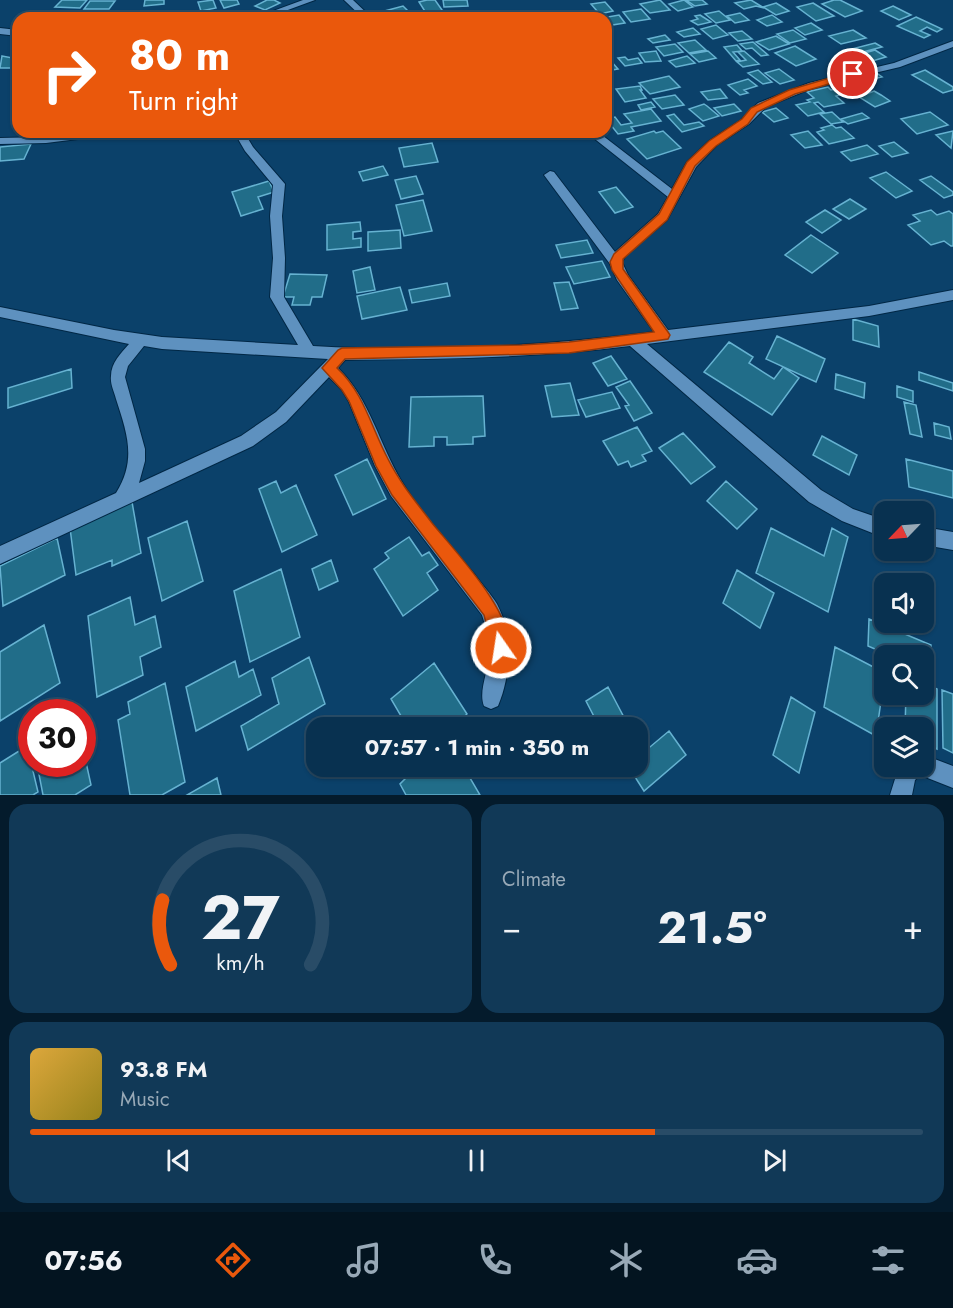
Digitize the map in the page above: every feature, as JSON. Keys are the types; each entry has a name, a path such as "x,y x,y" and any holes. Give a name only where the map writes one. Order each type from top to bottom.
{"street":[{"path":"276,12 311,0"},
{"path":"348,0 361,12"},
{"path":"616,262 622,252 663,217 691,165 713,143 745,122 762,105 812,85 891,67 953,44"},
{"path":"0,141 62,138"},
{"path":"243,138 279,184 276,216 279,258 277,297 309,352"},
{"path":"599,138 674,196"},
{"path":"550,175 616,262 622,277 664,335"},
{"path":"0,312 141,340 342,354 498,352 569,348 869,311 953,295"},
{"path":"122,499 132,485 138,461 133,428 118,383 118,373 122,362 141,340"},
{"path":"633,340 815,496 848,515 874,525"},
{"path":"0,555 55,528 204,463 257,435 281,417 342,354"},
{"path":"329,368 347,386 355,399 381,461 397,490 490,610 501,648 491,699"},
{"path":"934,538 953,541"},
{"path":"934,770 953,777"},
{"path":"901,795 906,777"}],"building":[{"path":"62,0 87,0 80,8 55,7"},
{"path":"145,0 164,0 164,4 144,6"},
{"path":"213,0 216,8 201,11 198,2"},
{"path":"220,0 237,0 239,4 224,8"},
{"path":"267,0 280,3 265,10 255,6"},
{"path":"435,0 442,10 425,12 419,2"},
{"path":"443,0 467,0 468,6 444,7"},
{"path":"660,0 670,10 650,13 640,4"},
{"path":"684,0 693,7 678,11 669,4"},
{"path":"686,0 702,0 707,4 695,6"},
{"path":"751,0 764,8 756,6 744,9 735,3"},
{"path":"840,0 862,11 845,17 822,4"},
{"path":"90,1 115,1 109,9 84,9"},
{"path":"605,2 613,11 588,12 597,11 591,4"},
{"path":"776,3 789,11 776,15 763,7"},
{"path":"813,3 834,16 816,21 797,7"},
{"path":"403,6 409,12 381,12"},
{"path":"893,6 911,15 899,20 881,11"},
{"path":"641,9 650,19 631,22 623,12"},
{"path":"719,11 730,20 716,23 705,14"},
{"path":"740,13 749,20 735,23 727,16"},
{"path":"619,15 625,23 612,25 612,16"},
{"path":"700,15 711,22 698,25 691,21 698,19 695,16"},
{"path":"772,15 782,22 767,26 757,20"},
{"path":"916,17 942,29 937,32 927,27 920,31 930,35 924,38 897,26"},
{"path":"811,23 822,30 805,35 795,28"},
{"path":"716,25 728,35 713,39 701,29"},
{"path":"693,28 700,34 684,37 677,32"},
{"path":"793,30 806,39 790,43 777,34"},
{"path":"853,30 866,38 841,44 829,36"},
{"path":"742,31 752,39 738,41 729,33"},
{"path":"665,35 670,40 653,43 648,39"},
{"path":"776,36 789,44 769,50 756,42"},
{"path":"695,40 706,50 689,53 678,43"},
{"path":"753,42 768,55 761,56 752,48 746,49 740,44"},
{"path":"875,43 882,47 855,54 848,50"},
{"path":"675,44 683,52 664,56 656,47"},
{"path":"737,45 742,51 733,52 740,60 736,61 724,47"},
{"path":"795,46 816,59 796,66 775,53"},
{"path":"875,50 886,57 869,62 858,55"},
{"path":"656,51 661,61 645,62 639,53"},
{"path":"708,51 716,58 699,62 690,54"},
{"path":"744,51 759,64 743,67 737,62 746,60 738,52"},
{"path":"2,56 12,58 12,68 0,68"},
{"path":"687,56 695,63 676,67 669,61"},
{"path":"625,57 628,60 638,58 642,63 625,66 618,58"},
{"path":"612,62 618,69 612,70"},
{"path":"779,69 794,80 780,84 765,73"},
{"path":"758,70 772,82 763,84 748,73"},
{"path":"925,70 953,87 953,90 943,93 912,75"},
{"path":"878,74 882,77 860,82 856,78"},
{"path":"669,76 680,87 650,94 639,83"},
{"path":"748,79 757,86 744,90 748,93 740,95 728,85"},
{"path":"640,86 646,98 625,102 616,89"},
{"path":"828,87 831,90 837,89 843,94 836,96 844,103 824,107 818,102 814,103 824,112 808,116 796,105 810,102 807,100 814,98 807,92"},
{"path":"720,89 727,98 708,100 701,92"},
{"path":"874,91 890,101 875,107 859,97"},
{"path":"675,95 684,105 662,109 653,99"},
{"path":"651,102 655,107 641,110 638,105"},
{"path":"704,104 719,116 703,121 689,109"},
{"path":"734,104 741,111 722,116 714,108"},
{"path":"776,108 788,118 774,122 762,112"},
{"path":"651,109 661,121 631,127 634,131 618,134 612,126 612,118 615,117 621,125 632,123 624,114"},
{"path":"832,112 843,122 831,124 820,114"},
{"path":"930,112 948,125 917,134 901,119"},
{"path":"862,113 869,118 848,124 841,119"},
{"path":"674,114 684,125 699,122 704,126 682,132 667,116"},
{"path":"832,125 836,128 841,127 854,138 829,144 817,132 824,130 821,128"},
{"path":"654,131 656,133 663,131 681,148 647,159 627,139"},
{"path":"808,131 822,145 805,148 791,135"},
{"path":"953,131 951,148 936,135"},
{"path":"894,142 908,153 892,157 879,146"},
{"path":"432,143 438,162 404,167 399,148"},
{"path":"31,144 24,159 0,161 0,147"},
{"path":"867,145 878,154 851,161 841,152"},
{"path":"383,166 388,175 363,181 359,172"},
{"path":"886,172 912,191 896,198 870,178"},
{"path":"416,176 423,194 401,199 395,180"},
{"path":"931,176 953,192 953,195 944,198 920,180"},
{"path":"269,181 274,192 258,197 263,209 241,216 232,192"},
{"path":"616,187 633,207 615,213 599,192"},
{"path":"850,199 866,209 849,219 833,209"},
{"path":"423,200 432,231 404,236 396,205"},
{"path":"825,210 841,220 822,233 806,222"},
{"path":"931,210 937,215 949,211 953,214 953,246 944,241 931,245 908,225 920,221 913,215"},
{"path":"360,222 361,231 353,232 353,239 361,238 361,247 327,250 327,225"},
{"path":"400,230 401,248 368,251 368,232"},
{"path":"811,235 838,253 812,273 785,255"},
{"path":"587,240 593,253 561,258 556,245"},
{"path":"602,261 610,277 574,284 566,267"},
{"path":"370,267 375,290 357,293 353,271"},
{"path":"290,274 327,275 322,297 312,297 310,305 292,305 294,297 283,297"},
{"path":"569,282 578,308 561,310 554,283"},
{"path":"447,283 450,296 412,303 409,290"},
{"path":"400,287 407,310 362,319 357,296"},
{"path":"853,319 878,326 879,347 853,340"},
{"path":"777,336 825,359 816,382 766,359"},
{"path":"729,342 753,357 749,363 774,379 783,367 799,378 772,415 704,372"},
{"path":"611,356 627,379 608,386 593,363"},
{"path":"71,369 72,388 8,408 8,388"},
{"path":"919,372 953,383 953,391 919,380"},
{"path":"836,374 865,383 864,398 835,389"},
{"path":"630,381 652,413 634,421 625,406 629,405 616,387"},
{"path":"570,383 579,415 552,417 545,386"},
{"path":"897,386 913,391 913,402 897,397"},
{"path":"612,392 620,408 586,417 578,400"},
{"path":"483,396 485,436 473,437 473,444 447,445 447,437 434,437 434,446 409,447 411,397"},
{"path":"904,402 916,405 922,437 910,434"},
{"path":"934,423 949,427 951,439 935,435"},
{"path":"637,427 652,451 642,455 646,461 631,467 628,461 618,465 603,441"},
{"path":"683,433 715,467 691,484 659,448"},
{"path":"822,436 857,455 849,475 813,455"},
{"path":"367,459 386,499 353,515 335,475"},
{"path":"906,459 953,471 953,498 909,487"},
{"path":"276,481 281,493 296,485 317,535 282,552 259,489"},
{"path":"726,481 757,509 737,529 707,501"},
{"path":"132,502 141,553 112,566 112,560 76,575 70,528"},
{"path":"187,521 203,581 162,601 148,538"},
{"path":"771,528 824,556 832,528 848,537 828,612 756,573"},
{"path":"409,537 422,556 429,552 438,565 427,573 438,590 403,616 374,569 389,558 385,553"},
{"path":"57,538 65,575 3,606 0,566"},
{"path":"331,560 338,581 319,590 312,569"},
{"path":"281,569 300,637 250,662 234,591"},
{"path":"737,570 774,593 760,628 723,603"},
{"path":"130,597 135,625 155,616 161,647 140,657 143,675 97,697 88,616"},
{"path":"869,619 874,621 874,633 902,633 931,645 874,645 874,649 868,646"},
{"path":"44,625 60,683 35,699 18,699 18,710 0,721 0,652"},
{"path":"835,647 874,667 874,705 880,705 879,717 874,717 874,735 824,707"},
{"path":"309,657 325,704 248,750 241,726 279,704 272,678"},
{"path":"235,661 239,677 253,669 261,695 196,731 186,687"},
{"path":"434,663 467,714 464,717 402,717 391,699"},
{"path":"165,683 185,782 162,795 130,795 118,720 130,714 128,702"},
{"path":"608,687 624,717 594,717 586,701"},
{"path":"934,688 937,689 937,749 934,748 934,717 905,717 906,705 934,705"},
{"path":"942,690 953,694 953,753 943,748"},
{"path":"791,697 815,712 799,773 773,755"},
{"path":"669,731 686,755 644,791 635,777 648,777 648,749"},
{"path":"18,752 18,777 34,777 38,792 33,795 0,795 0,763"},
{"path":"40,777 89,777 91,785 75,795 43,795"},
{"path":"407,777 469,777 480,795 406,795 400,784"},
{"path":"217,778 221,795 187,795"}],"route":[{"path":"501,648 490,610 397,490 381,461 355,399 347,386 329,368 342,354 522,351 569,348 664,335 622,277 616,262 618,257 663,217 678,185 691,165 713,143 745,122 754,110 792,92 853,74"}]}
